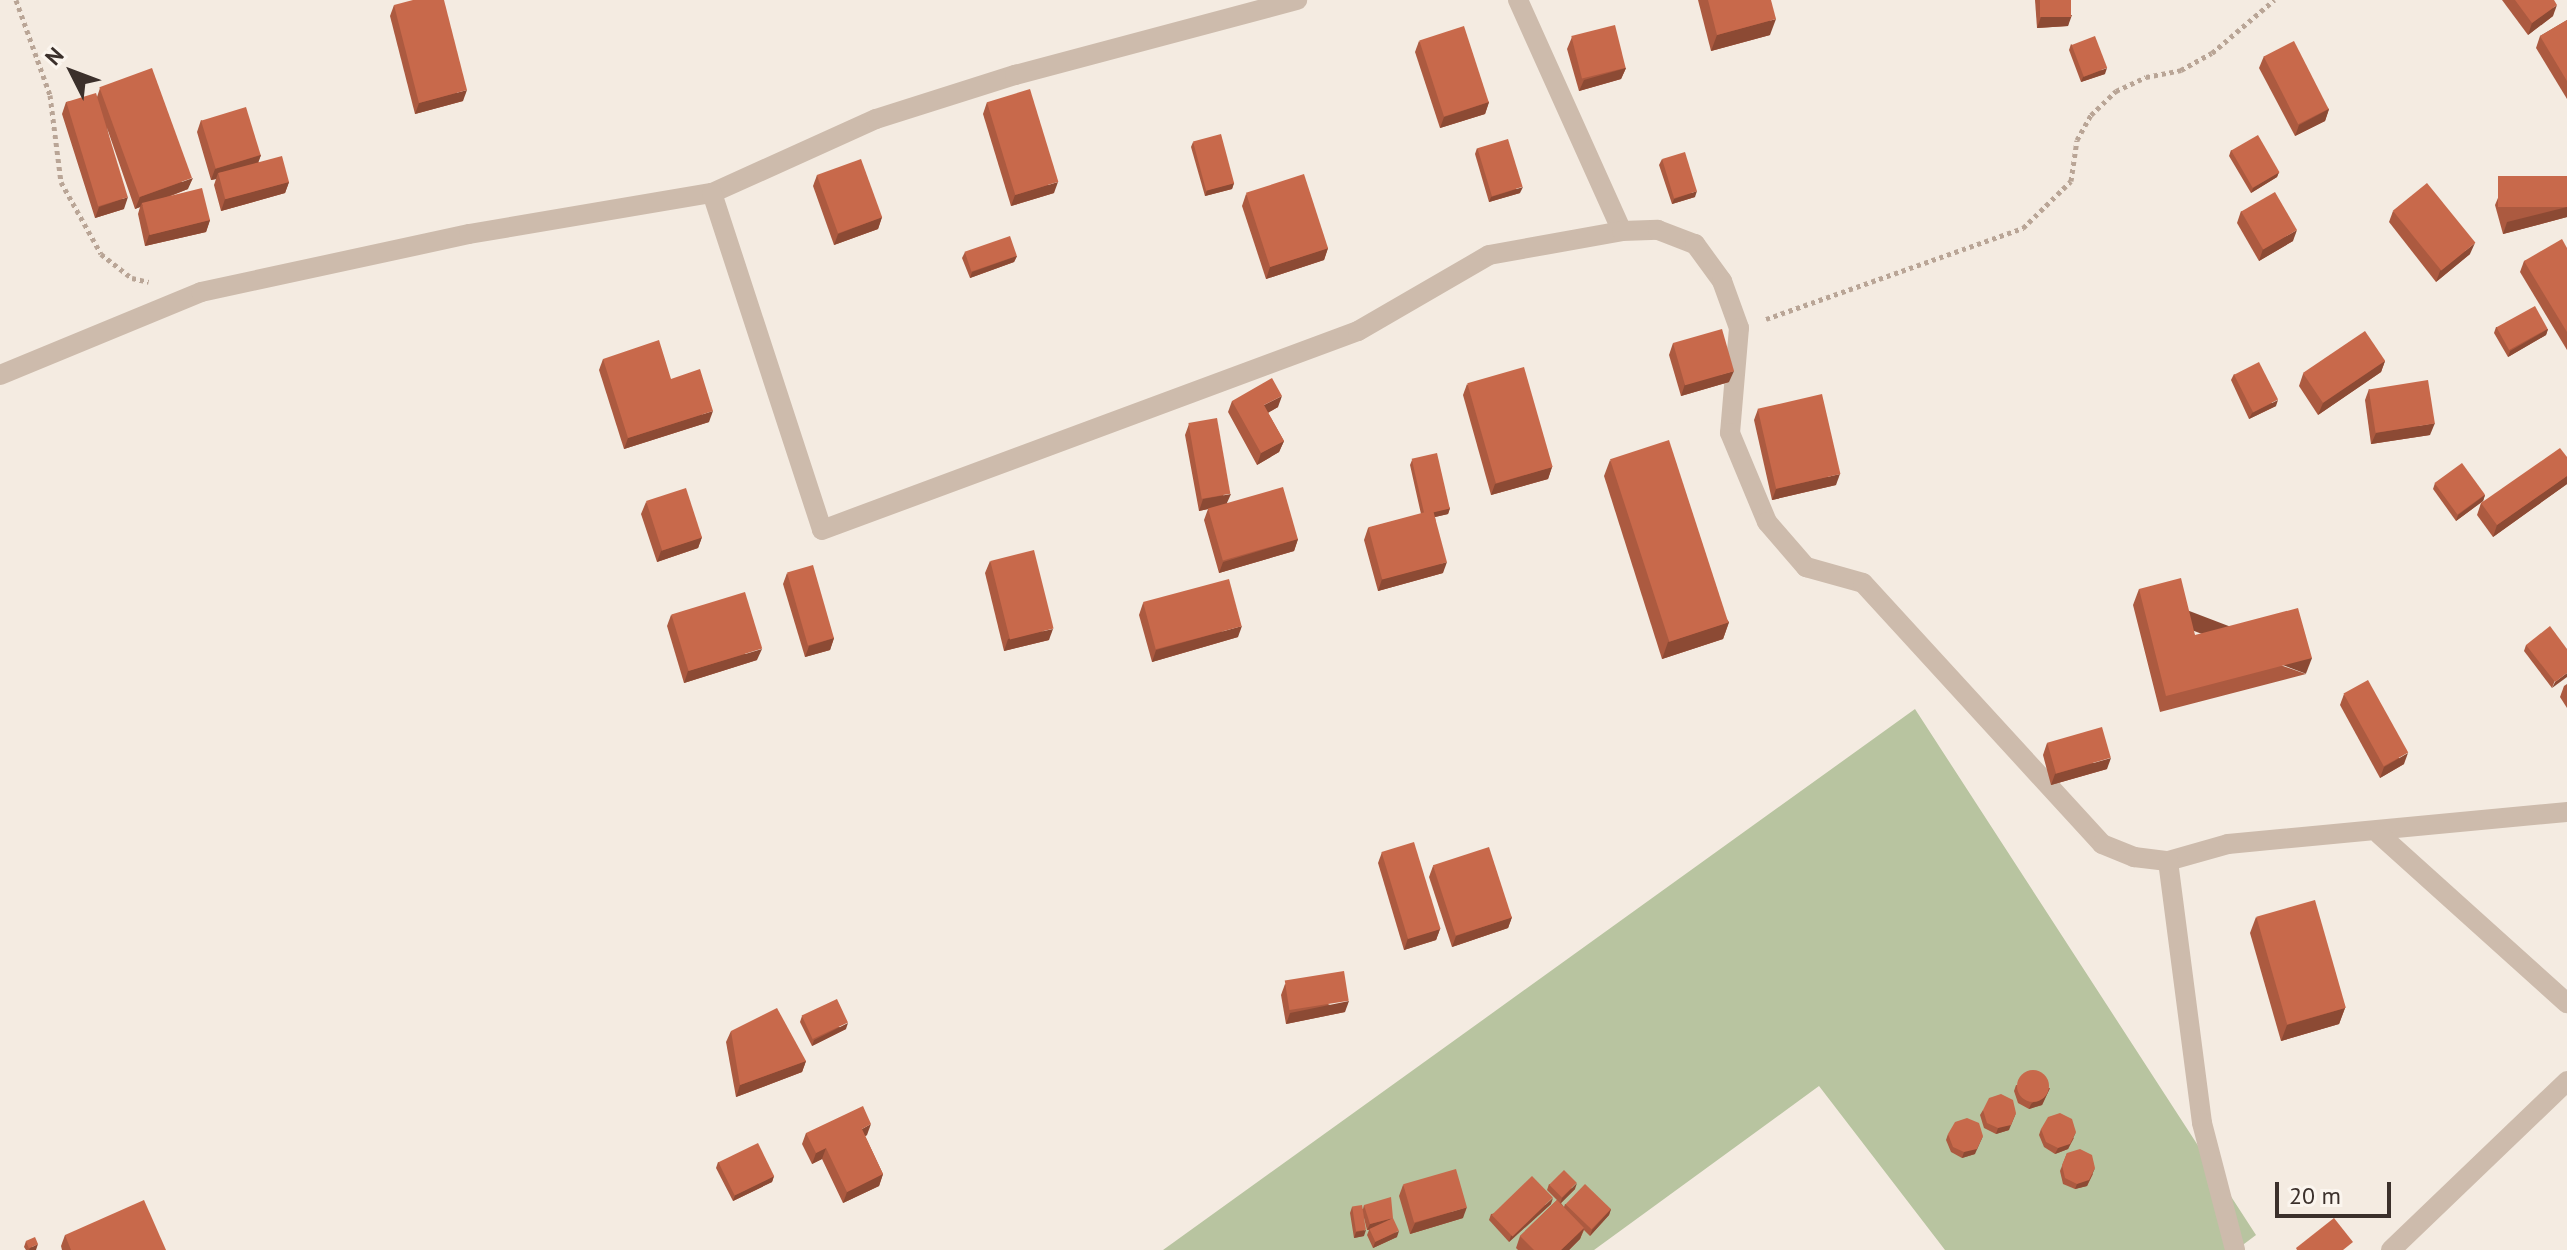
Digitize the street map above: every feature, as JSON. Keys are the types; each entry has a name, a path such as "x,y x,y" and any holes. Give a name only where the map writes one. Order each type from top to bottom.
{"street":[{"path":"0,375 201,292 469,234 712,193 876,119 1015,75 1297,0"},
{"path":"1518,0 1622,231"},
{"path":"712,193 822,530 1358,331 1489,255 1622,231 1658,230 1695,244 1722,281 1739,328 1730,433 1767,522 1806,567 1863,583 2102,844 2134,857 2168,861 2228,844 2379,834 2567,812"},
{"path":"2379,834 2567,1003"},
{"path":"2168,861 2202,1123 2235,1250"},
{"path":"2391,1250 2567,1081"}],"path":[{"path":"16,0 50,95 61,182 101,254 132,278 201,292"},
{"path":"1739,328 2023,228 2071,181 2077,140 2091,115 2116,91 2146,77 2181,70 2212,53 2274,0"}],"green space":[{"path":"1915,709 2256,1235 2236,1250 1945,1250 1819,1086 1594,1250 1163,1250"}],"building":[{"path":"413,0 444,0 467,90 419,103 394,5"},
{"path":"1708,0 1771,0 1776,19 1717,35"},
{"path":"2040,0 2071,0 2071,17 2040,17"},
{"path":"2515,0 2554,0 2557,5 2532,23"},
{"path":"2567,20 2567,81 2540,36"},
{"path":"1615,25 1626,68 1582,79 1571,36"},
{"path":"1464,26 1489,102 1444,117 1419,41"},
{"path":"2095,36 2107,68 2084,77 2072,45"},
{"path":"2294,41 2329,109 2298,124 2264,56"},
{"path":"152,68 192,178 139,197 99,87"},
{"path":"1030,89 1058,182 1015,195 987,102"},
{"path":"96,93 128,197 98,206 66,102"},
{"path":"246,107 261,155 216,169 201,121"},
{"path":"1221,134 1234,183 1206,191 1193,142"},
{"path":"2258,135 2280,172 2253,188 2231,150"},
{"path":"1508,139 1523,187 1492,196 1477,148"},
{"path":"1685,152 1697,191 1674,198 1662,159"},
{"path":"282,156 289,182 225,199 218,173"},
{"path":"861,159 882,217 838,233 817,175"},
{"path":"1304,174 1328,248 1270,267 1246,193"},
{"path":"2498,176 2567,176 2567,207 2498,207"},
{"path":"2427,183 2475,243 2441,271 2393,211"},
{"path":"202,188 210,220 150,235 142,203"},
{"path":"2275,192 2297,230 2263,250 2241,212"},
{"path":"1010,236 1017,256 971,271 965,252"},
{"path":"2562,239 2567,248 2567,332 2524,261"},
{"path":"2535,306 2548,329 2509,350 2497,327"},
{"path":"1722,329 1734,371 1685,385 1673,343"},
{"path":"2365,331 2385,361 2323,403 2303,373"},
{"path":"659,340 671,379 700,369 713,411 628,438 603,359"},
{"path":"2259,362 2278,399 2253,412 2234,375"},
{"path":"1524,367 1553,467 1496,483 1467,383"},
{"path":"1272,378 1282,396 1264,405 1284,441 1261,453 1232,401"},
{"path":"2428,380 2435,423 2376,433 2369,389"},
{"path":"1822,394 1840,474 1776,489 1758,409"},
{"path":"1217,418 1230,494 1202,499 1188,423"},
{"path":"1669,440 1728,623 1669,642 1610,459"},
{"path":"2560,448 2567,457 2567,476 2497,525 2481,503"},
{"path":"1437,453 1450,509 1424,514 1412,459"},
{"path":"2462,463 2485,495 2457,515 2434,483"},
{"path":"1283,487 1298,539 1223,560 1208,508"},
{"path":"686,488 702,537 662,550 646,501"},
{"path":"1433,510 1447,562 1382,580 1368,527"},
{"path":"1034,550 1054,629 1010,639 990,561"},
{"path":"813,565 834,638 808,645 787,572"},
{"path":"2181,578 2195,635 2298,608 2312,658 2166,696 2139,589"},
{"path":"1229,579 1242,626 1156,649 1143,602"},
{"path":"745,592 762,648 689,671 671,615"},
{"path":"2550,626 2567,649 2567,673 2555,682 2526,645"},
{"path":"2368,680 2408,753 2384,766 2344,694"},
{"path":"2102,727 2111,758 2056,773 2047,743"},
{"path":"1414,842 1441,929 1408,939 1381,852"},
{"path":"1489,847 1512,917 1456,936 1433,865"},
{"path":"2315,900 2346,1008 2287,1024 2256,917"},
{"path":"1344,971 1349,1001 1289,1010 1285,980"},
{"path":"837,999 848,1023 813,1039 802,1015"},
{"path":"777,1008 806,1061 740,1085 731,1031"},
{"path":"2033,1070 2044,1075 2049,1086 2044,1097 2033,1102 2022,1097 2017,1086 2022,1075"},
{"path":"2001,1094 2013,1100 2016,1113 2011,1125 1998,1128 1987,1123 1983,1110 1989,1098"},
{"path":"863,1106 871,1124 862,1129 883,1174 847,1192 826,1148 816,1153 806,1133"},
{"path":"2060,1113 2072,1119 2076,1132 2070,1144 2058,1148 2046,1142 2041,1129 2048,1117"},
{"path":"1967,1118 1979,1123 1983,1136 1977,1149 1964,1152 1953,1147 1948,1134 1955,1122"},
{"path":"758,1143 774,1176 735,1196 718,1162"},
{"path":"2080,1149 2092,1155 2095,1168 2089,1180 2077,1184 2065,1178 2062,1165 2067,1153"},
{"path":"1456,1169 1467,1207 1414,1223 1403,1184"},
{"path":"1564,1170 1577,1183 1562,1198 1549,1185"},
{"path":"1532,1176 1553,1198 1513,1236 1492,1215"},
{"path":"1585,1184 1611,1209 1591,1229 1566,1204"},
{"path":"1391,1197 1393,1218 1370,1224 1364,1205"},
{"path":"144,1200 166,1250 71,1250 65,1235"},
{"path":"1557,1200 1584,1228 1561,1250 1534,1250 1520,1236"},
{"path":"1362,1205 1366,1230 1356,1231 1352,1207"},
{"path":"1393,1218 1399,1231 1375,1242 1369,1229"},
{"path":"2334,1218 2353,1242 2343,1250 2297,1250 2296,1248"},
{"path":"35,1237 38,1244 29,1248 26,1241"}]}
